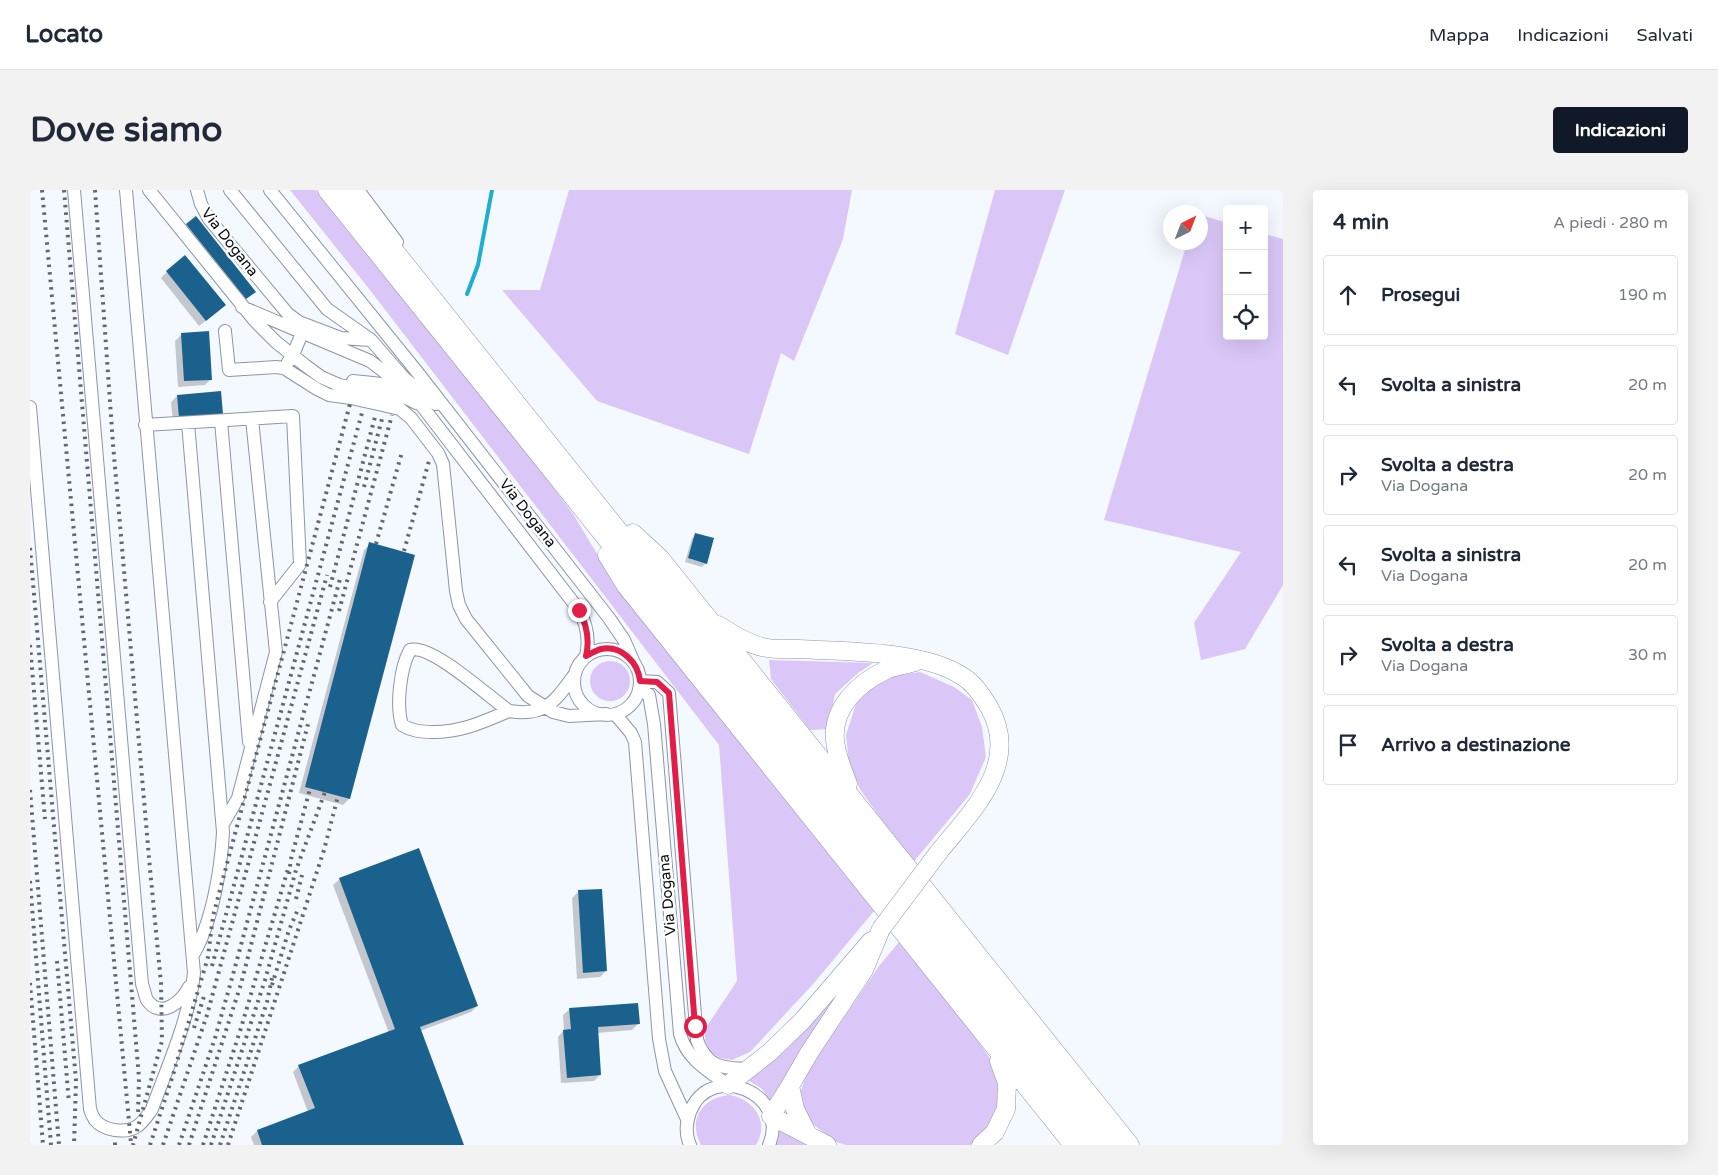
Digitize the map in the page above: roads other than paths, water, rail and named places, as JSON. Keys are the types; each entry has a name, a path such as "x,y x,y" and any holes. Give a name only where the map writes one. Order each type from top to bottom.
{"highway":[{"path":"327,190 572,485 1110,1145"},
{"path":"346,190 410,270 572,485 1092,1145"},
{"path":"572,485 660,558 1130,1145"},
{"path":"572,485 626,586 1073,1145"},
{"path":"708,618 735,635 762,647 887,655 923,660 942,666 963,676 979,691 992,714 999,737 998,762 990,786 881,930 803,1020 770,1052 726,1084"},
{"path":"852,798 838,759 835,739 838,717 848,698 862,684 887,670 923,660"},
{"path":"827,1145 771,1116 809,1053 864,970 881,930"},
{"path":"942,981 1000,1062 1007,1083 1006,1109 995,1132 981,1145"},
{"path":"790,1086 795,1109 808,1135"},
{"path":"1115,1126 1135,1145"}],"street":[{"path":"74,190 142,984 147,1000 156,1008 162,1009 177,1004 184,997 194,973"},
{"path":"30,407 90,1109 96,1121 102,1125 115,1129 129,1130 143,1121 152,1109 182,1026 189,1002 194,973 126,190"},
{"name":"Via Dogana","path":"148,190 242,307 271,336 315,373 351,388 406,398 422,406"},
{"name":"Via Dogana","path":"197,190 201,204 209,218 288,314 299,322 341,338 372,340"},
{"name":"Via Dogana","path":"230,190 327,309 372,340 404,378 450,415"},
{"name":"Via Dogana","path":"270,190 418,373 609,618 624,640 640,675 640,685 649,695 654,724 682,1044 689,1055 704,1069 726,1084 742,1087 754,1093 764,1103 771,1116"},
{"path":"358,190 394,237 410,270"},
{"name":"Via Dogana","path":"242,307 370,361 395,380 422,406 579,610 586,625 588,647 586,656"},
{"path":"225,331 229,370 284,368 329,395 400,409 406,414 441,458 446,475 458,600 466,619 523,692 545,708 569,716 610,714 629,706 636,697 640,685 657,682 669,693 697,1040 702,1054 726,1084 702,1095 692,1106 687,1119"},
{"path":"284,368 293,355 302,333"},
{"path":"146,425 293,416 300,564 270,602"},
{"path":"223,824 238,798 276,652 252,419"},
{"path":"221,421 250,751"},
{"path":"188,423 223,824 223,840 216,885 201,941 193,955"},
{"path":"509,712 443,661 420,649 410,650 400,691 399,715 402,725 409,730 435,732 467,729 509,712 536,712 545,708 560,694 575,674 580,662 586,656 601,649 613,649 626,655 634,663"},
{"name":"Via Dogana","path":"575,674 574,687 583,705 598,714 610,714 631,733 635,742 660,1039 665,1071 687,1119 686,1130 690,1145"},
{"path":"702,1054 713,1063 727,1068 748,1069"},
{"path":"769,1145 773,1128 771,1116"}],"waterway":[{"path":"467,294 478,265 492,190"}],"railway":[{"path":"42,190 131,1143"},
{"path":"64,190 139,1078 138,1114"},
{"path":"95,190 113,444 161,983 162,1041 133,1145"},
{"path":"150,1145 208,957 213,916 350,404"},
{"path":"212,966 363,409"},
{"path":"330,587 376,413"},
{"path":"364,487 383,415"},
{"path":"339,611 392,415"},
{"path":"376,544 402,452"},
{"path":"404,551 429,461"},
{"path":"30,548 76,1081 74,1145"},
{"path":"163,1145 207,1015 327,575"},
{"path":"179,1145 215,1038 340,579"},
{"path":"30,645 45,819"},
{"path":"189,1145 241,984 308,724"},
{"path":"289,874 291,859 310,789"},
{"path":"30,790 59,1145"},
{"path":"211,1145 265,980 296,870 325,792"},
{"path":"228,1145 324,850 338,796"},
{"path":"203,1145 241,1028 288,869"},
{"path":"296,899 302,875"},
{"path":"30,881 51,1145"},
{"path":"272,985 289,930 299,907"},
{"path":"57,961 69,1103"},
{"path":"220,1145 267,1002 272,978"},
{"path":"30,983 43,1145"},
{"path":"194,1028 205,993"}]}
